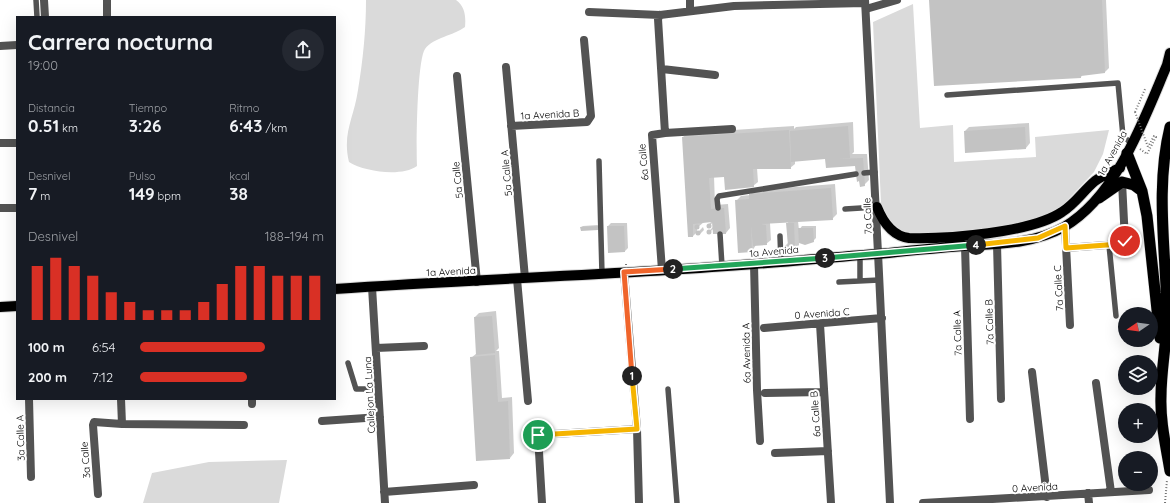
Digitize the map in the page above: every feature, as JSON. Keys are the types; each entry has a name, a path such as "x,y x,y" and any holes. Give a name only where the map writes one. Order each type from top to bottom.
{"highway":[{"path":"1169,467 1161,420 1167,317 1162,186 1166,144 1170,127"},
{"path":"1130,147 1148,216 1163,366"},
{"path":"1099,198 1122,182 1134,184 1142,191"}],"main road":[{"name":"1a Avenida","path":"336,290 754,264 997,244 1038,238 1065,226 1099,198 1120,168 1169,63 1170,53"},
{"path":"877,207 882,219 894,232 902,237 957,236 1022,228 1040,223 1062,212 1074,204 1096,180 1120,168"},
{"path":"0,307 16,306"}],"street":[{"path":"44,0 44,16"},
{"path":"107,0 107,16"},
{"path":"690,0 690,11"},
{"path":"589,12 660,15 734,3 865,4 897,0"},
{"name":"7a Calle","path":"865,4 877,207 879,280 890,503"},
{"path":"660,15 658,19 665,133 732,129"},
{"name":"1a Avenida B","path":"511,126 587,122 590,120 591,116 584,40"},
{"path":"0,46 16,45"},
{"name":"5a Calle A","path":"506,67 521,278"},
{"path":"662,69 715,75"},
{"name":"5a Calle","path":"457,76 477,282"},
{"name":"6a Calle","path":"662,270 651,137 654,134 665,133"},
{"path":"0,143 16,143"},
{"path":"1066,248 1120,244 1125,241 1122,182"},
{"path":"0,208 16,208"},
{"name":"7a Calle C","path":"1065,226 1070,325"},
{"name":"7a Calle B","path":"997,244 1001,400"},
{"name":"7a Calle A","path":"965,246 970,419"},
{"name":"6a Avenida A","path":"754,264 757,390 760,441"},
{"path":"626,271 637,429 639,503"},
{"path":"521,278 528,401"},
{"name":"Callejon La Luna","path":"372,287 385,503"},
{"name":"0 Avenida C","path":"764,328 882,318"},
{"name":"6a Calle B","path":"820,324 831,503"},
{"path":"376,348 424,346"},
{"path":"1032,372 1047,497"},
{"path":"1096,383 1111,492"},
{"path":"765,393 824,392"},
{"name":"3a Calle A","path":"29,400 31,477"},
{"path":"121,400 122,424 244,425"},
{"path":"322,421 380,417"},
{"name":"3a Calle","path":"98,494 94,422 122,424"},
{"path":"542,503 538,435 637,429"},
{"path":"775,454 828,451"},
{"path":"384,492 474,485"},
{"name":"0 Avenida","path":"923,503 995,501 1130,491"},
{"path":"1088,493 1089,503"}],"lane":[{"path":"36,0 36,16"},
{"path":"947,95 1118,82 1122,136 1130,147"},
{"path":"599,160 602,274"},
{"path":"864,173 874,172"},
{"path":"718,208 717,199 719,196 856,174"},
{"path":"845,209 877,207"},
{"path":"720,234 722,266"},
{"path":"780,236 781,262"},
{"path":"1109,245 1116,316"},
{"path":"860,255 860,281"},
{"path":"839,282 879,280"},
{"path":"348,363 356,389 379,389"},
{"path":"668,389 677,503"}],"path":[{"path":"1130,147 1147,154 1156,137 1154,136 1148,147 1135,112 1144,90"},
{"path":"1165,503 1169,467"}],"shaded area":[{"path":"366,0 456,0 461,5 464,12 465,27 433,42 425,49 422,56 417,124 417,166 402,171 374,171 349,162 347,142 361,68 365,34"},
{"path":"913,4 920,128 953,125 954,162 1036,157 1035,137 1109,130 1103,154 1094,172 1062,206 1037,219 1002,228 970,233 905,234 890,221 881,204 873,22"},
{"path":"287,460 279,503 143,503 152,473 209,462"}],"building":[{"path":"929,0 1102,0 1105,73 1081,76 1081,78 934,86"},
{"path":"848,126 850,158 837,159 863,158 865,186 860,187 859,181 857,182 855,166 826,168 825,159 791,162 790,131"},
{"path":"1025,127 1026,149 965,153 964,131"},
{"path":"789,130 791,169 753,169 754,187 725,190 724,177 709,178 711,209 724,208 726,234 713,234 712,222 693,224 693,237 688,237 682,137"},
{"path":"831,188 833,220 761,224 766,225 767,245 753,246 751,225 752,252 738,253 735,200 749,199 749,194"},
{"path":"709,223 712,226 709,229 706,226"},
{"path":"786,223 794,223 795,250 785,251 785,245 788,245"},
{"path":"695,225 699,225 699,229 695,229"},
{"path":"598,226 598,230 581,231 580,227"},
{"path":"607,226 624,226 625,252 608,253"},
{"path":"798,228 813,228 814,242 805,245 799,243"},
{"path":"707,230 711,230 711,234 707,234"},
{"path":"696,231 700,231 700,235 696,235"},
{"path":"492,316 495,353 476,355 474,317"},
{"path":"495,355 498,402 508,401 510,459 476,461 470,357"}],"route":[{"path":"538,435 637,429 624,272 754,264 997,244 1038,238 1065,226 1066,248 1120,244 1125,241"}]}
